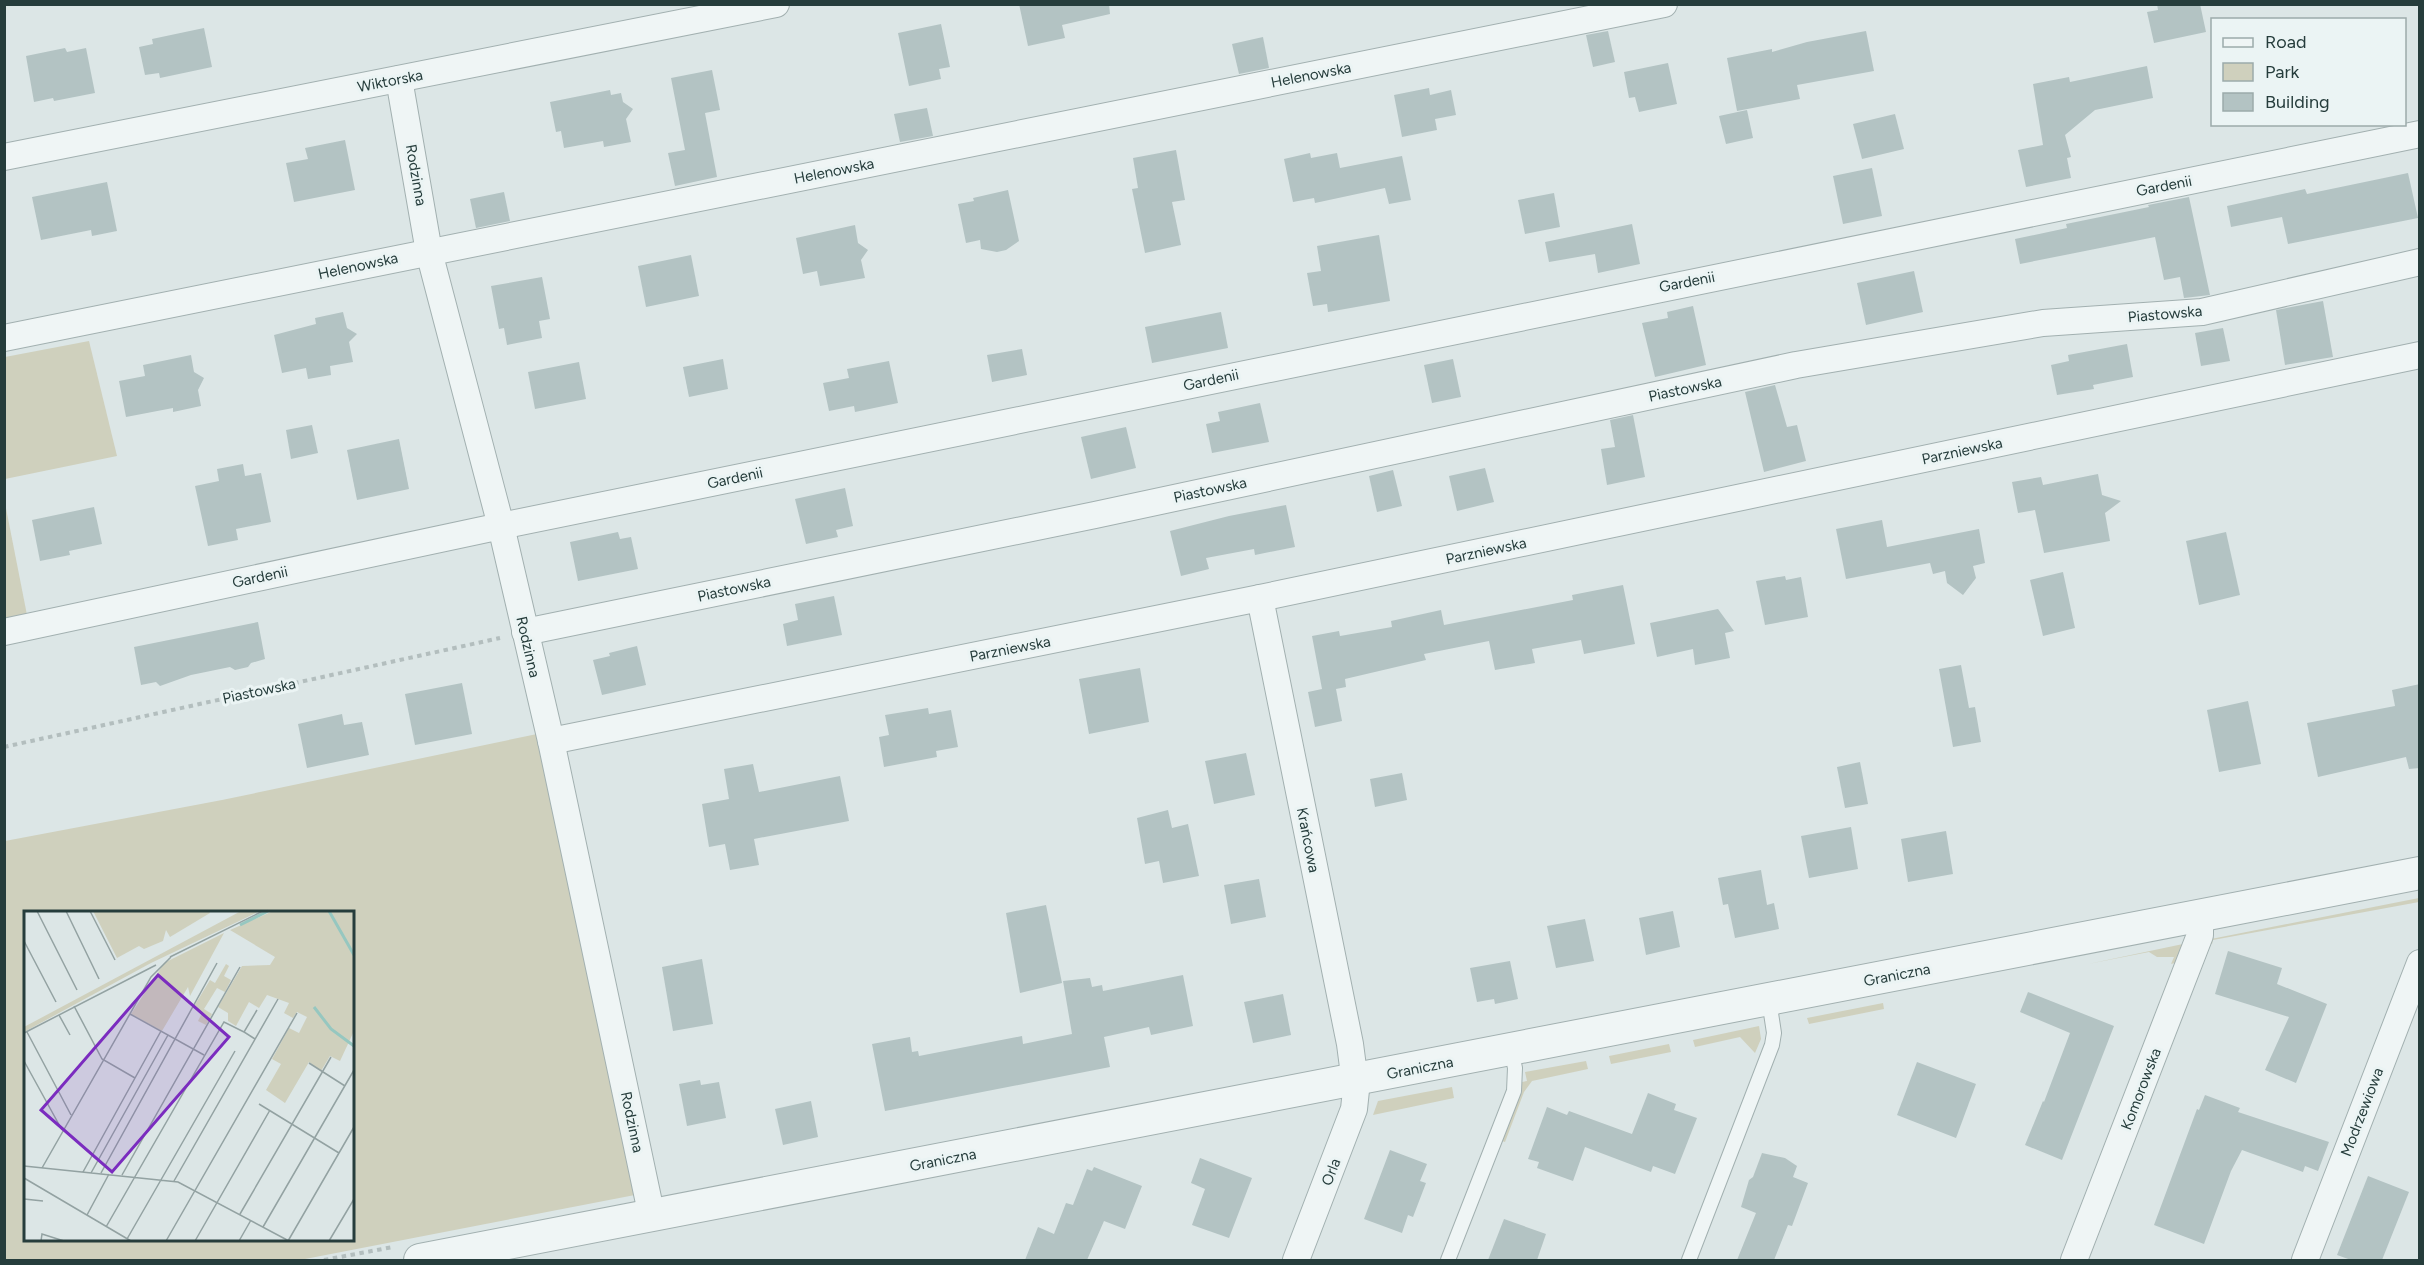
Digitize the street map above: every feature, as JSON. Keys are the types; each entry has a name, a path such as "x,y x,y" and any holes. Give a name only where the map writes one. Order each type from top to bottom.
{"street":[{"name":"Wiktorska","path":"4,156 776,4"},
{"name":"Helenowska","path":"4,338 1664,4"},
{"name":"Rodzinna","path":"399,79 429,252 501,526 551,741 652,1217"},
{"name":"Gardenii","path":"4,632 501,526 2420,134"},
{"name":"Piastowska","path":"525,632 1095,515 1796,365 2043,323 2202,312 2420,262"},
{"name":"Parzniewska","path":"551,741 1260,598 2420,355"},
{"name":"Krańcowa","path":"1260,598 1350,1044 1355,1081"},
{"name":"Graniczna","path":"420,1260 1355,1081 2420,873"},
{"name":"Komorowska","path":"2074,1260 2200,935 2199,916"},
{"name":"Modrzewiowa","path":"2305,1260 2420,963"},
{"name":"Orla","path":"1296,1260 1346,1132 1355,1100 1355,1081"}],"lane":[{"path":"1689,1260 1772,1045 1774,1033 1769,1000"},
{"path":"1448,1260 1514,1091 1515,1068 1511,1050"}],"path":[{"name":"Piastowska","path":"4,747 525,632"}],"green space":[{"path":"89,341 117,456 5,479 5,357"},
{"path":"4,498 27,615 4,620"},
{"path":"537,734 640,1194 300,1260 5,1260 5,841 222,800"},
{"path":"2419,898 2419,902 2213,940 2210,944 2211,939"},
{"path":"2183,944 2179,962 2171,964 2174,957 2157,957 2149,952 2088,964"},
{"path":"1883,1003 1884,1009 1809,1024 1807,1018"},
{"path":"1759,1026 1761,1039 1755,1053 1740,1037 1695,1047 1693,1040"},
{"path":"1669,1044 1671,1052 1611,1064 1609,1056"},
{"path":"1586,1061 1588,1069 1532,1081 1524,1092 1505,1142 1502,1141 1522,1082 1527,1081 1525,1072"},
{"path":"1452,1087 1454,1098 1373,1115 1378,1101"}],"building":[{"path":"1019,4 1109,4 1110,14 1062,25 1065,38 1028,46"},
{"path":"2157,4 2200,4 2206,32 2154,43 2147,12 2158,10"},
{"path":"941,24 950,67 939,69 941,79 909,86 898,33"},
{"path":"204,28 212,67 160,78 159,73 145,75 139,47 153,44 152,39"},
{"path":"1608,31 1615,62 1593,67 1586,35"},
{"path":"1866,31 1874,71 1797,85 1800,99 1737,111 1727,58 1772,49 1772,52 1807,42"},
{"path":"1263,37 1269,68 1239,74 1232,44"},
{"path":"65,48 67,52 86,48 95,93 54,101 53,98 34,102 26,56"},
{"path":"1668,63 1677,104 1639,112 1635,97 1629,98 1624,72"},
{"path":"2147,66 2153,98 2095,110 2065,135 2071,157 2067,158 2071,178 2026,187 2018,150 2043,145 2033,84 2069,77 2070,82"},
{"path":"712,70 720,110 705,113 717,177 675,186 668,153 685,150 671,78"},
{"path":"1429,88 1430,95 1451,90 1456,115 1435,119 1437,130 1402,137 1394,95"},
{"path":"610,90 611,95 621,93 623,102 633,109 626,119 631,142 604,147 603,141 564,148 561,131 556,132 550,102"},
{"path":"927,108 933,136 900,142 894,114"},
{"path":"1747,110 1753,138 1726,144 1719,116"},
{"path":"1895,114 1904,149 1862,159 1853,124"},
{"path":"345,140 355,190 294,202 286,163 308,159 305,148"},
{"path":"1176,150 1185,200 1172,202 1181,245 1145,253 1132,189 1138,188 1133,158"},
{"path":"1310,153 1311,158 1337,153 1340,168 1402,156 1411,200 1389,204 1385,188 1315,203 1314,198 1293,202 1284,159"},
{"path":"1872,168 1882,216 1843,224 1833,176"},
{"path":"2408,173 2418,218 2288,244 2282,217 2231,227 2227,206 2305,189 2307,194"},
{"path":"107,182 117,231 92,236 91,230 41,240 32,197"},
{"path":"1008,190 1019,241 1006,250 997,252 981,249 980,240 966,243 958,204"},
{"path":"504,192 510,221 476,228 470,199"},
{"path":"1554,193 1560,227 1525,234 1518,200"},
{"path":"2189,197 2210,295 2184,298 2180,277 2164,280 2155,237 2020,264 2015,239 2067,228 2066,224"},
{"path":"1632,224 1640,264 1598,273 1595,254 1549,262 1545,242"},
{"path":"855,225 858,243 868,250 861,260 865,278 820,286 817,271 803,274 796,238"},
{"path":"1379,235 1390,301 1328,312 1327,304 1313,306 1307,273 1321,271 1317,246"},
{"path":"691,255 699,296 646,307 638,266"},
{"path":"1914,271 1923,312 1866,325 1857,283"},
{"path":"542,277 550,319 539,321 542,338 507,345 504,328 499,329 491,286"},
{"path":"2323,301 2333,357 2285,365 2276,310"},
{"path":"1693,306 1706,365 1655,377 1642,323 1668,318 1667,312"},
{"path":"343,312 347,328 357,334 349,342 353,362 330,366 331,375 308,379 306,368 282,373 274,335 316,324 315,318"},
{"path":"1221,312 1228,348 1152,363 1145,327"},
{"path":"2223,328 2230,361 2201,366 2195,333"},
{"path":"2127,344 2133,377 2093,385 2094,389 2057,395 2051,365 2069,361 2068,355"},
{"path":"1022,349 1027,375 992,382 987,355"},
{"path":"191,355 194,372 204,378 198,390 201,406 173,412 173,408 126,417 119,381 145,376 143,365"},
{"path":"723,359 728,389 689,397 683,367"},
{"path":"1453,359 1461,397 1432,403 1424,365"},
{"path":"889,361 898,403 855,412 854,406 829,411 823,383 849,378 847,369"},
{"path":"579,362 586,399 535,409 528,372"},
{"path":"1775,385 1787,427 1797,425 1806,461 1764,472 1745,392"},
{"path":"1260,403 1269,442 1212,453 1206,424 1220,421 1218,412"},
{"path":"1633,415 1645,477 1607,485 1601,449 1615,447 1610,420"},
{"path":"312,425 318,453 291,459 286,430"},
{"path":"1126,427 1136,468 1091,479 1081,437"},
{"path":"399,439 409,489 357,500 347,450"},
{"path":"243,464 245,476 261,473 271,522 236,529 238,540 208,546 195,486 219,481 217,469"},
{"path":"1485,468 1494,502 1457,511 1449,476"},
{"path":"1393,470 1402,506 1377,512 1369,476"},
{"path":"2098,474 2102,495 2121,501 2105,513 2110,541 2044,553 2035,510 2018,513 2012,482 2041,477 2043,485"},
{"path":"845,488 853,526 836,530 838,537 806,544 795,499"},
{"path":"1286,505 1295,547 1255,555 1254,549 1206,558 1209,569 1181,576 1170,531"},
{"path":"94,507 102,544 69,551 70,555 40,561 32,520"},
{"path":"1882,520 1887,547 1979,529 1985,563 1973,566 1976,578 1963,595 1947,583 1945,571 1933,574 1930,563 1846,579 1836,529"},
{"path":"618,532 620,539 631,537 638,569 578,581 570,542"},
{"path":"2226,532 2240,595 2199,605 2186,541"},
{"path":"2063,572 2075,628 2043,636 2030,580"},
{"path":"1785,576 1786,580 1801,577 1808,617 1765,625 1756,581"},
{"path":"1623,585 1635,644 1584,654 1581,640 1532,649 1535,663 1495,670 1489,641 1424,654 1426,660 1345,679 1346,687 1336,689 1342,721 1315,727 1308,692 1322,689 1312,636 1339,631 1340,636 1392,627 1391,621 1441,610 1444,625 1573,600 1572,595"},
{"path":"834,596 842,635 787,646 783,624 798,620 795,604"},
{"path":"1718,609 1734,631 1725,633 1730,658 1695,665 1693,649 1657,657 1650,623"},
{"path":"258,622 265,659 251,663 248,667 235,670 230,667 191,675 160,686 156,682 141,685 134,647"},
{"path":"637,646 646,685 602,695 593,660 610,656 609,653"},
{"path":"1961,665 1969,708 1975,707 1981,742 1953,747 1939,669"},
{"path":"1140,668 1149,722 1089,734 1079,679"},
{"path":"462,683 472,734 415,745 405,694"},
{"path":"2420,684 2420,768 2409,769 2406,757 2318,777 2307,723 2395,706 2392,690"},
{"path":"2248,701 2261,764 2219,772 2207,710"},
{"path":"928,708 929,714 951,710 958,747 936,751 937,757 884,767 879,737 889,735 885,715"},
{"path":"342,714 344,725 362,722 369,755 307,768 298,724"},
{"path":"1246,753 1255,795 1214,804 1205,761"},
{"path":"1860,762 1868,804 1845,808 1837,767"},
{"path":"753,764 759,792 840,776 849,821 754,839 759,865 730,870 725,844 709,847 702,804 729,799 724,769"},
{"path":"1402,773 1407,800 1375,807 1370,779"},
{"path":"1168,810 1172,828 1188,824 1199,876 1163,883 1159,861 1145,864 1137,818"},
{"path":"1851,827 1858,869 1809,878 1801,836"},
{"path":"1946,831 1953,874 1908,882 1901,839"},
{"path":"1761,870 1767,905 1774,903 1779,929 1735,938 1728,904 1723,905 1718,878"},
{"path":"1259,879 1266,917 1231,924 1224,885"},
{"path":"1046,905 1062,983 1020,993 1006,913"},
{"path":"1673,911 1680,947 1646,955 1639,918"},
{"path":"1585,919 1594,961 1556,968 1547,926"},
{"path":"2228,951 2282,968 2277,984 2327,1004 2296,1083 2265,1070 2289,1017 2215,994"},
{"path":"702,959 713,1024 673,1031 662,967"},
{"path":"1510,961 1518,999 1495,1004 1494,999 1477,1002 1470,968"},
{"path":"1183,975 1193,1026 1151,1035 1149,1027 1104,1037 1110,1067 885,1111 872,1044 910,1037 912,1052 918,1051 919,1056 1022,1036 1023,1044 1072,1034 1063,981 1090,978 1092,987 1102,985 1103,991"},
{"path":"2028,992 2114,1026 2062,1160 2025,1145 2070,1033 2020,1012"},
{"path":"1283,994 1291,1035 1253,1043 1244,1002"},
{"path":"1917,1062 1976,1084 1956,1138 1897,1115"},
{"path":"700,1080 701,1085 719,1082 726,1118 687,1126 679,1084"},
{"path":"1648,1093 1676,1104 1674,1110 1697,1118 1675,1174 1653,1166 1651,1172 1585,1147 1573,1181 1537,1168 1539,1162 1528,1159 1547,1107 1567,1115 1569,1111 1632,1134"},
{"path":"2205,1095 2240,1108 2238,1112 2329,1142 2318,1171 2305,1166 2303,1172 2242,1150 2231,1171 2204,1244 2154,1225 2197,1109 2199,1110"},
{"path":"811,1101 818,1137 783,1145 775,1109"},
{"path":"1390,1150 1427,1164 1420,1181 1426,1183 1413,1217 1408,1215 1402,1233 1364,1219"},
{"path":"1762,1153 1785,1158 1797,1166 1793,1177 1808,1183 1792,1226 1788,1225 1774,1260 1737,1260 1756,1213 1741,1207 1749,1180 1753,1177"},
{"path":"1200,1158 1252,1178 1229,1238 1192,1225 1205,1189 1191,1183"},
{"path":"1094,1167 1142,1186 1125,1229 1104,1221 1087,1260 1025,1260 1038,1227 1054,1234 1066,1203 1073,1205 1087,1169 1092,1171"},
{"path":"2368,1176 2409,1192 2382,1260 2351,1260 2337,1255"},
{"path":"1504,1219 1546,1234 1537,1260 1488,1260"}]}
